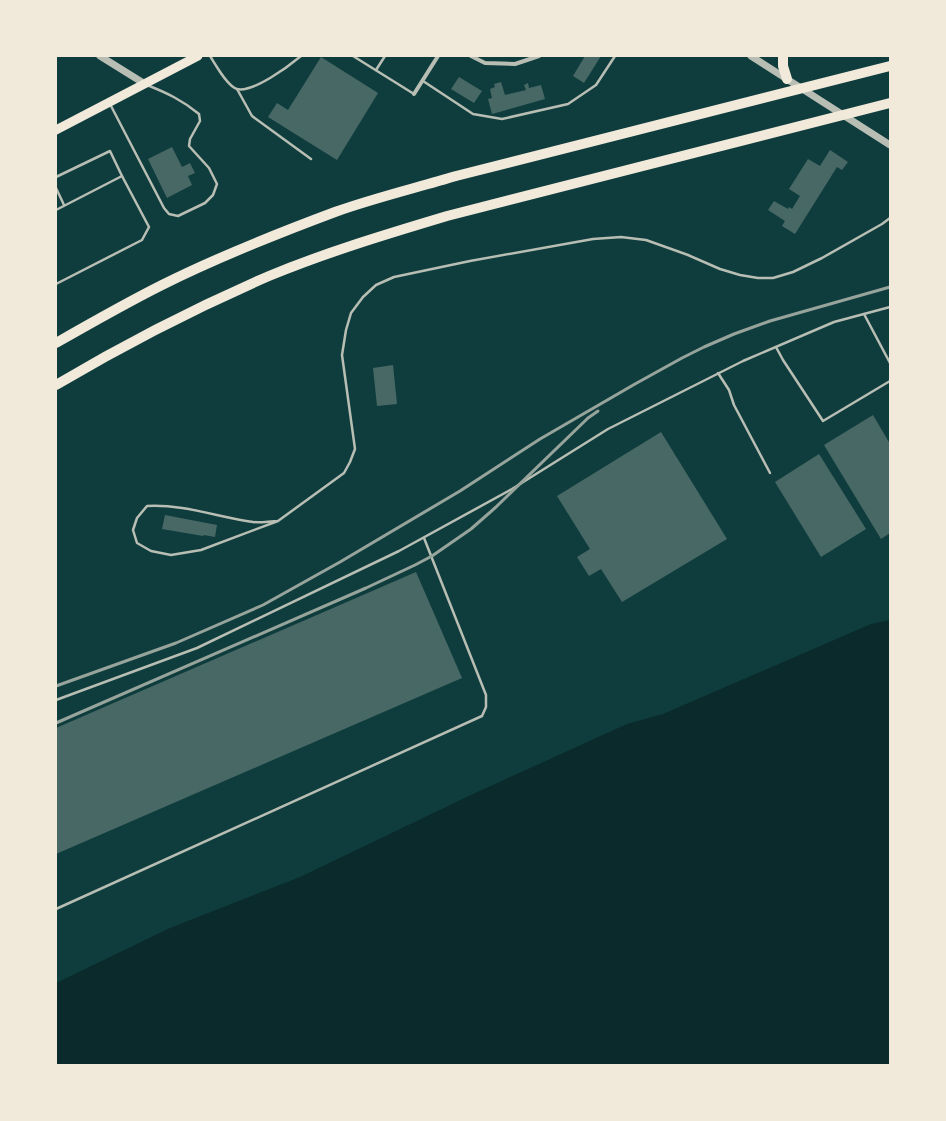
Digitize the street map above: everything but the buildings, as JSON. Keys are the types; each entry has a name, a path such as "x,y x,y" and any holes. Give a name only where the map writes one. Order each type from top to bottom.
{"highway":[{"path":"783,56 783,66 787,79"},
{"path":"56,343 163,284 277,234 336,212 456,176 890,66"},
{"path":"56,386 104,357 214,300 270,276 329,254 447,216 890,103"}],"main road":[{"path":"56,130 198,56"}],"street":[{"path":"100,56 145,84"},
{"path":"414,94 438,56"},
{"path":"471,56 485,63 515,64 539,56"},
{"path":"751,56 890,145"}],"lane":[{"path":"210,56 228,83 236,89 252,116 311,159"},
{"path":"236,89 248,89 259,85 301,56"},
{"path":"353,56 414,94"},
{"path":"376,70 385,56"},
{"path":"422,80 473,114 502,119 568,104 596,85 615,56"},
{"path":"109,102 164,208 169,214 178,216 205,203 213,195 217,184 209,168 189,146 190,139 200,121 199,114 172,95 145,84"},
{"path":"56,178 110,151 149,227 142,240 56,284"},
{"path":"56,210 122,176"},
{"path":"56,188 64,205"},
{"path":"278,521 254,522 198,511 154,505 147,506 137,518 133,530 138,543 151,551 171,555 201,550 278,521 344,473 355,449 342,355 346,330 351,313 363,297 376,285 394,277 470,261 593,239 620,237 646,240 688,255 720,269 740,275 758,278 772,278 793,272 882,224 890,218"},
{"path":"56,700 197,648 399,552 512,488 608,429 743,361 834,322 890,307"},
{"path":"864,314 890,363"},
{"path":"776,347 823,421 890,381"},
{"path":"718,373 730,390 734,405 770,473"},
{"path":"56,909 482,716 486,707 486,695 424,538"}],"water":[{"path":"890,620 890,1065 56,1065 56,983 170,928 300,877 473,794 627,724 663,714 871,624"}],"railway":[{"path":"56,686 176,643 263,605 340,562 460,491 540,439 635,384 704,347 770,321 890,287"},
{"path":"56,723 366,588 432,556 471,529 496,507 588,418 598,411"}]}
